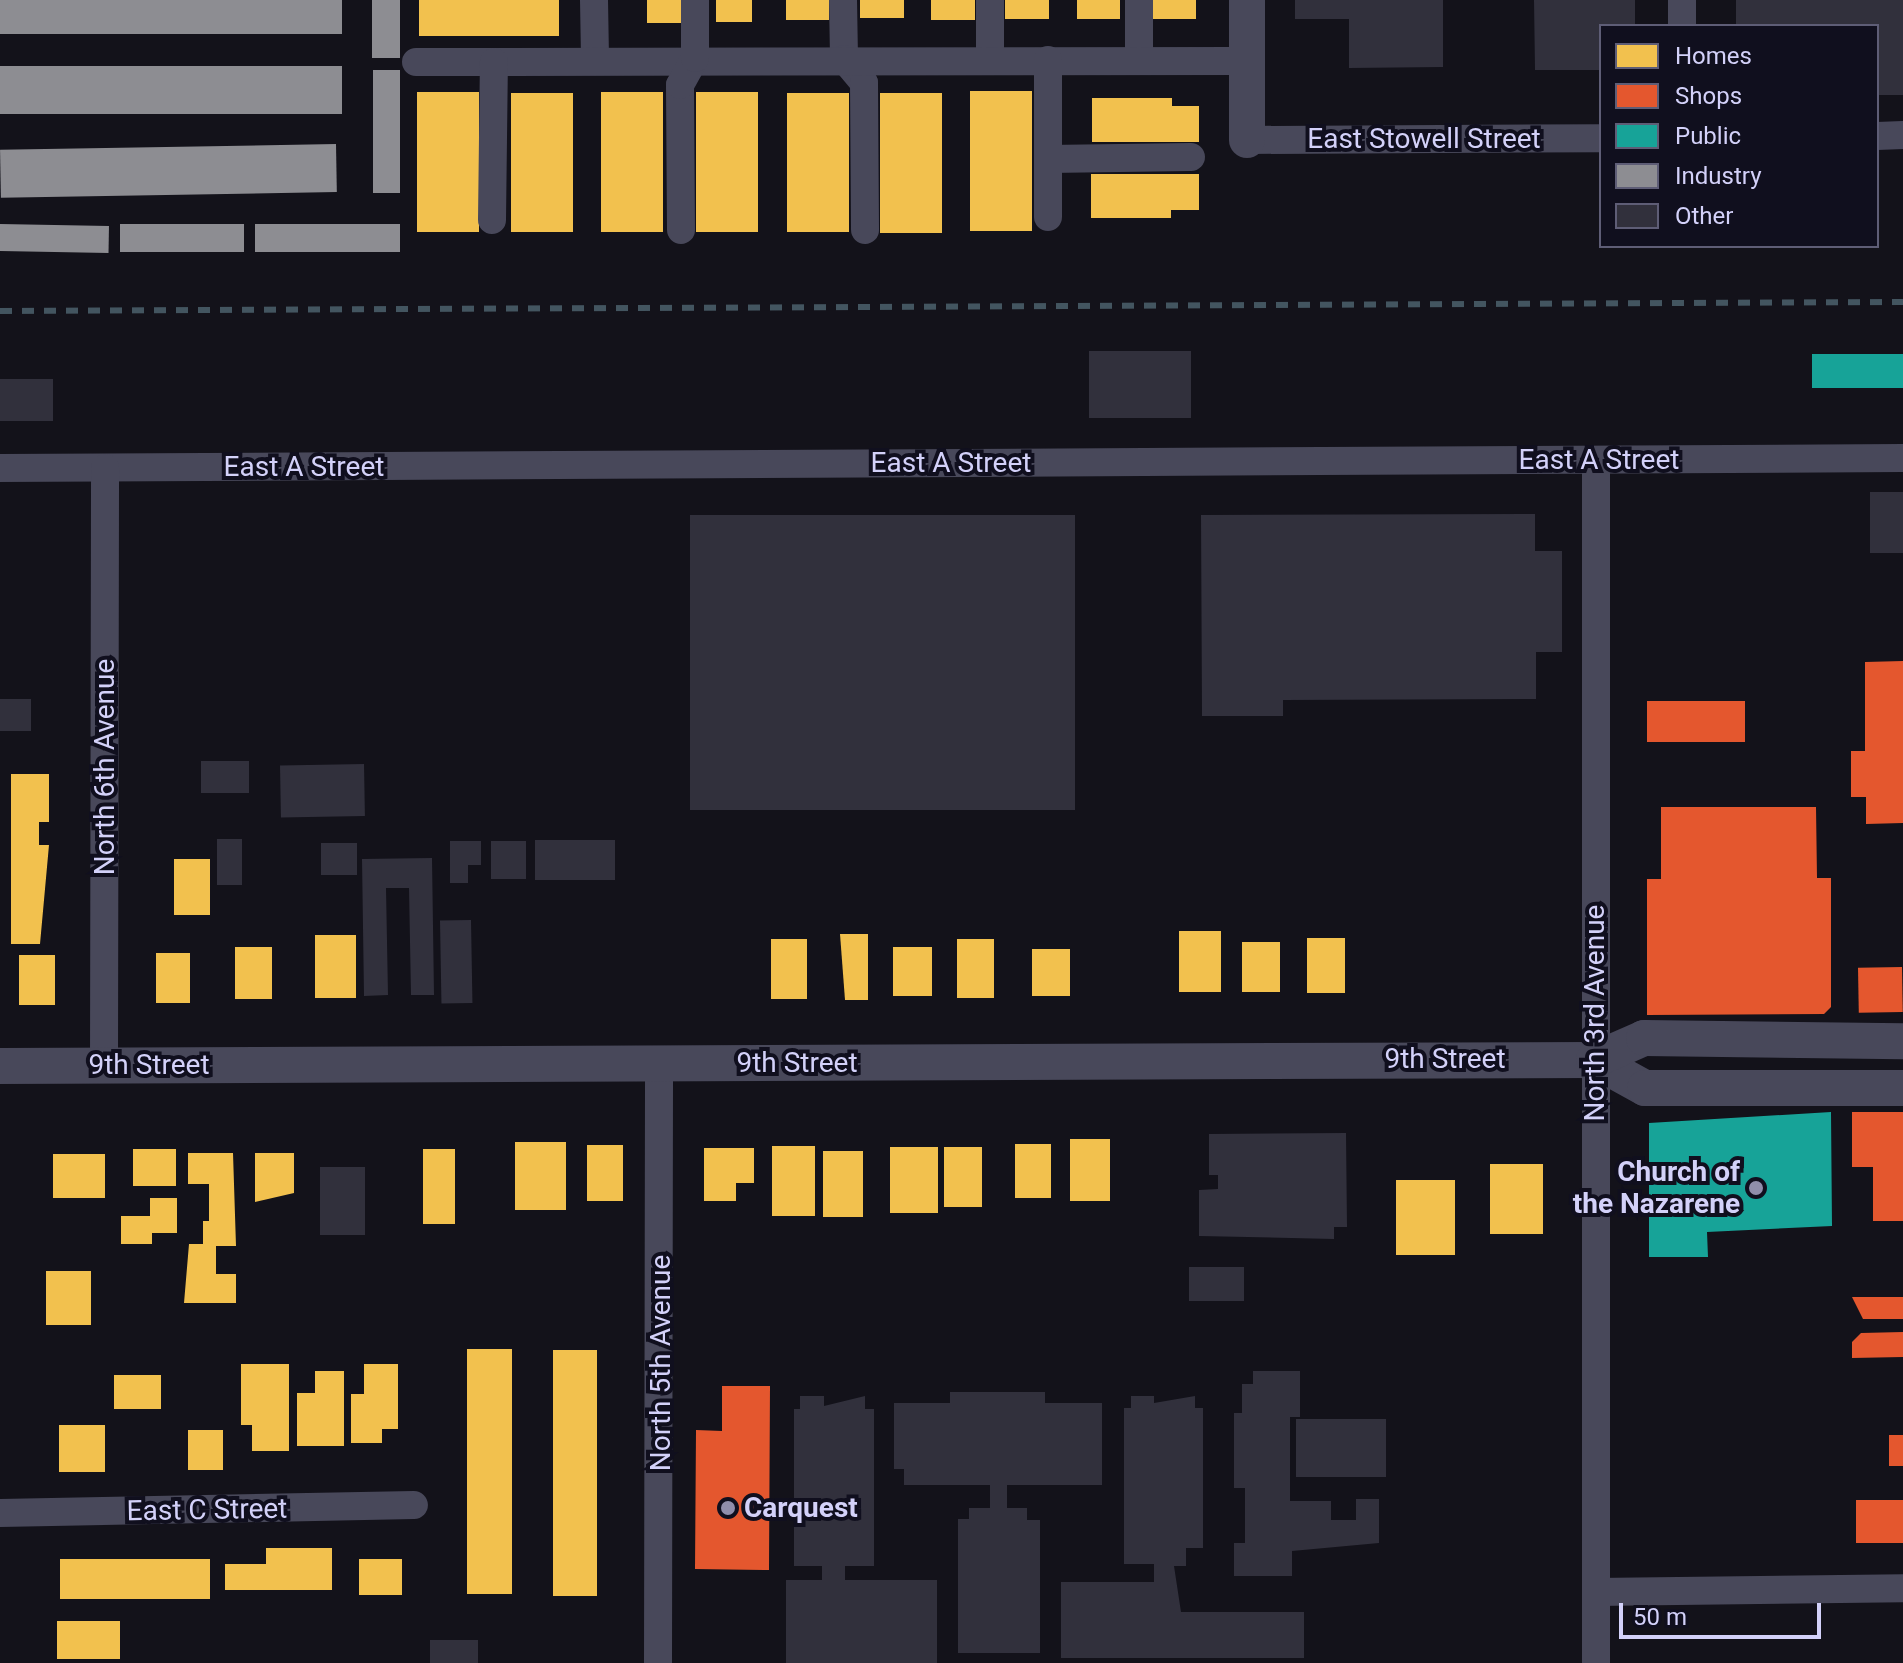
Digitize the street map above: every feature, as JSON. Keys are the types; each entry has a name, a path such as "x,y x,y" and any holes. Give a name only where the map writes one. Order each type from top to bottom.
{"street":[{"path":"594,0 595,57"},
{"path":"681,230 680,85 695,58 695,0"},
{"path":"843,0 844,59 864,83 865,230"},
{"path":"990,0 990,60"},
{"path":"1139,0 1139,60"},
{"path":"1247,0 1247,140"},
{"path":"1682,0 1682,24"},
{"path":"416,62 595,57 1247,61"},
{"path":"1048,60 1048,217"},
{"path":"492,220 494,62"},
{"path":"1879,136 1903,135"},
{"name":"East Stowell Street","path":"1247,140 1599,138"},
{"path":"1048,159 1191,157"},
{"name":"East A Street","path":"0,468 1903,458"},
{"name":"North 3rd Avenue","path":"1596,460 1596,1663"},
{"name":"North 6th Avenue","path":"104,1066 105,468"},
{"name":"9th Street","path":"0,1066 1594,1060 1644,1038 1903,1041"},
{"name":"9th Street","path":"1594,1060 1645,1088 1903,1088"},
{"name":"North 5th Avenue","path":"658,1663 659,1064"},
{"name":"East C Street","path":"0,1513 414,1505"},
{"path":"1596,1592 1903,1588"}],"building: Homes":[{"path":"419,0 559,0 559,36 419,36"},
{"path":"647,0 684,0 684,23 647,23"},
{"path":"716,0 752,0 752,22 716,22"},
{"path":"786,0 829,0 829,20 786,20"},
{"path":"860,0 904,0 904,18 860,18"},
{"path":"931,0 975,0 975,20 931,20"},
{"path":"1005,0 1049,0 1049,19 1005,19"},
{"path":"1077,0 1120,0 1120,19 1077,19"},
{"path":"1152,0 1196,0 1196,19 1152,19"},
{"path":"970,91 1032,91 1032,231 970,231"},
{"path":"417,92 479,92 479,232 417,232"},
{"path":"601,92 663,92 663,232 601,232"},
{"path":"696,92 758,92 758,232 696,232"},
{"path":"511,93 573,93 573,232 511,232"},
{"path":"787,93 849,93 849,232 787,232"},
{"path":"880,93 942,93 942,233 880,233"},
{"path":"1092,98 1172,98 1172,106 1199,106 1199,142 1092,142"},
{"path":"1091,174 1199,174 1199,210 1171,210 1171,218 1091,218"},
{"path":"11,774 49,774 49,822 39,822 39,845 49,845 40,944 11,944"},
{"path":"174,859 210,859 210,915 174,915"},
{"path":"1179,931 1221,931 1221,992 1179,992"},
{"path":"840,934 868,934 868,1000 845,1000"},
{"path":"315,935 356,935 356,998 315,998"},
{"path":"1307,938 1345,938 1345,993 1307,993"},
{"path":"771,939 807,939 807,999 771,999"},
{"path":"957,939 994,939 994,998 957,998"},
{"path":"1242,942 1280,942 1280,992 1242,992"},
{"path":"235,947 272,947 272,999 235,999"},
{"path":"893,947 932,947 932,996 893,996"},
{"path":"1032,949 1070,949 1070,996 1032,996"},
{"path":"156,953 190,953 190,1003 156,1003"},
{"path":"19,955 55,955 55,1005 19,1005"},
{"path":"1070,1139 1110,1139 1110,1201 1070,1201"},
{"path":"515,1142 566,1142 566,1210 515,1210"},
{"path":"1015,1144 1051,1144 1051,1198 1015,1198"},
{"path":"587,1145 623,1145 623,1201 587,1201"},
{"path":"772,1146 815,1146 815,1216 772,1216"},
{"path":"890,1147 938,1147 938,1213 890,1213"},
{"path":"944,1147 982,1147 982,1207 944,1207"},
{"path":"704,1148 754,1148 754,1183 736,1183 736,1201 704,1201"},
{"path":"133,1149 176,1149 176,1186 133,1186"},
{"path":"423,1149 455,1149 455,1224 423,1224"},
{"path":"823,1151 863,1151 863,1217 823,1217"},
{"path":"188,1153 233,1153 236,1246 216,1246 216,1274 236,1274 236,1303 184,1303 189,1244 203,1244 203,1221 209,1221 209,1184 188,1184"},
{"path":"255,1153 294,1153 294,1193 255,1202"},
{"path":"53,1154 105,1154 105,1198 53,1198"},
{"path":"1490,1164 1543,1164 1543,1234 1490,1234"},
{"path":"1396,1180 1455,1180 1455,1255 1396,1255"},
{"path":"150,1198 177,1198 177,1233 152,1233 152,1244 121,1244 121,1216 150,1216"},
{"path":"46,1271 91,1271 91,1325 46,1325"},
{"path":"467,1349 512,1349 512,1594 467,1594"},
{"path":"553,1350 597,1350 597,1596 553,1596"},
{"path":"241,1364 289,1364 289,1451 252,1451 252,1425 241,1425"},
{"path":"364,1364 398,1364 398,1429 382,1429 382,1443 351,1443 351,1394 364,1394"},
{"path":"315,1371 344,1371 344,1446 297,1446 297,1393 315,1393"},
{"path":"114,1375 161,1375 161,1409 114,1409"},
{"path":"59,1425 105,1425 105,1472 59,1472"},
{"path":"188,1430 223,1430 223,1470 188,1470"},
{"path":"266,1548 332,1548 332,1590 225,1590 225,1564 266,1564"},
{"path":"60,1559 210,1559 210,1599 60,1599"},
{"path":"359,1559 402,1559 402,1595 359,1595"},
{"path":"57,1621 120,1621 120,1659 57,1659"}],"building: Shops":[{"path":"1903,661 1903,823 1866,824 1866,797 1851,797 1851,751 1865,751 1865,662"},
{"path":"1647,701 1745,701 1745,742 1647,742"},
{"path":"1661,807 1816,807 1817,878 1831,878 1831,1007 1824,1014 1647,1015 1647,879 1661,879"},
{"path":"1902,967 1903,1012 1859,1013 1858,968"},
{"path":"1852,1112 1903,1112 1903,1221 1873,1221 1873,1167 1852,1167"},
{"path":"1852,1297 1903,1297 1903,1319 1863,1319"},
{"path":"1903,1332 1903,1357 1852,1358 1852,1342 1861,1333"},
{"path":"722,1386 770,1386 769,1570 695,1569 696,1430 722,1431"},
{"path":"1889,1435 1903,1435 1903,1466 1889,1466"},
{"path":"1856,1500 1903,1500 1903,1543 1856,1543"}],"building: Public":[{"path":"1812,354 1903,354 1903,388 1812,388"},
{"path":"1831,1112 1832,1226 1707,1232 1708,1257 1649,1257 1649,1123"}],"building: Industry":[{"path":"0,0 342,0 342,34 0,34"},
{"path":"372,0 400,0 400,58 372,58"},
{"path":"0,66 342,66 342,114 0,114"},
{"path":"373,70 400,70 400,193 373,193"},
{"path":"336,144 337,192 1,198 0,150"},
{"path":"0,224 109,226 109,253 0,251"},
{"path":"120,224 244,224 244,252 120,252"},
{"path":"255,224 400,224 400,252 255,252"}],"building: Other":[{"path":"1295,0 1443,0 1443,67 1349,68 1349,19 1295,19"},
{"path":"1534,0 1635,0 1635,24 1599,24 1599,70 1535,70"},
{"path":"1736,0 1903,0 1903,95 1879,95 1879,24 1736,24"},
{"path":"1089,351 1191,351 1191,418 1089,418"},
{"path":"0,379 53,379 53,421 0,421"},
{"path":"1870,492 1903,492 1903,553 1870,553"},
{"path":"1535,514 1535,551 1562,551 1562,652 1536,652 1536,699 1283,700 1283,716 1202,716 1201,515"},
{"path":"690,515 1075,515 1075,810 690,810"},
{"path":"0,699 31,699 31,731 0,731"},
{"path":"201,761 249,761 249,793 201,793"},
{"path":"364,764 365,816 281,817 280,765"},
{"path":"217,839 242,839 242,885 217,885"},
{"path":"535,840 615,840 615,880 535,880"},
{"path":"450,841 481,841 481,865 468,865 468,883 450,883"},
{"path":"491,841 526,841 526,879 491,879"},
{"path":"321,843 357,843 357,875 321,875"},
{"path":"432,858 434,995 411,995 409,888 386,888 388,995 364,996 362,859"},
{"path":"471,920 472,1003 441,1004 440,921"},
{"path":"1346,1133 1347,1227 1334,1227 1334,1239 1199,1236 1199,1190 1218,1189 1218,1175 1209,1175 1209,1134"},
{"path":"320,1167 365,1167 365,1235 320,1235"},
{"path":"1189,1267 1244,1267 1244,1301 1189,1301"},
{"path":"1253,1371 1300,1371 1300,1417 1290,1417 1290,1501 1331,1501 1331,1520 1356,1520 1356,1499 1379,1499 1379,1543 1292,1551 1292,1576 1234,1576 1234,1543 1245,1543 1245,1488 1234,1488 1234,1413 1242,1413 1242,1384 1253,1384"},
{"path":"950,1392 1045,1392 1045,1403 1102,1403 1102,1485 1007,1485 1007,1508 1027,1508 1027,1520 1040,1520 1040,1653 958,1653 958,1519 969,1519 969,1508 990,1508 990,1485 904,1485 904,1469 894,1469 894,1403 950,1403"},
{"path":"800,1396 824,1396 824,1406 865,1396 865,1409 874,1409 874,1566 845,1566 845,1580 937,1580 937,1663 786,1663 786,1580 822,1580 822,1566 794,1566 794,1409 800,1409"},
{"path":"1131,1396 1154,1396 1154,1403 1195,1396 1195,1408 1203,1408 1203,1548 1186,1548 1186,1566 1174,1566 1181,1612 1304,1612 1304,1658 1061,1658 1061,1582 1154,1582 1154,1564 1124,1564 1124,1408 1131,1408"},
{"path":"1296,1419 1386,1419 1386,1477 1296,1477"},
{"path":"430,1640 478,1640 478,1663 430,1663"}],"railway":[{"path":"0,311 1903,302"}],"place":[{"name":"Church of the Nazarene","path":"1756,1188"},
{"name":"Carquest","path":"728,1508"}]}
